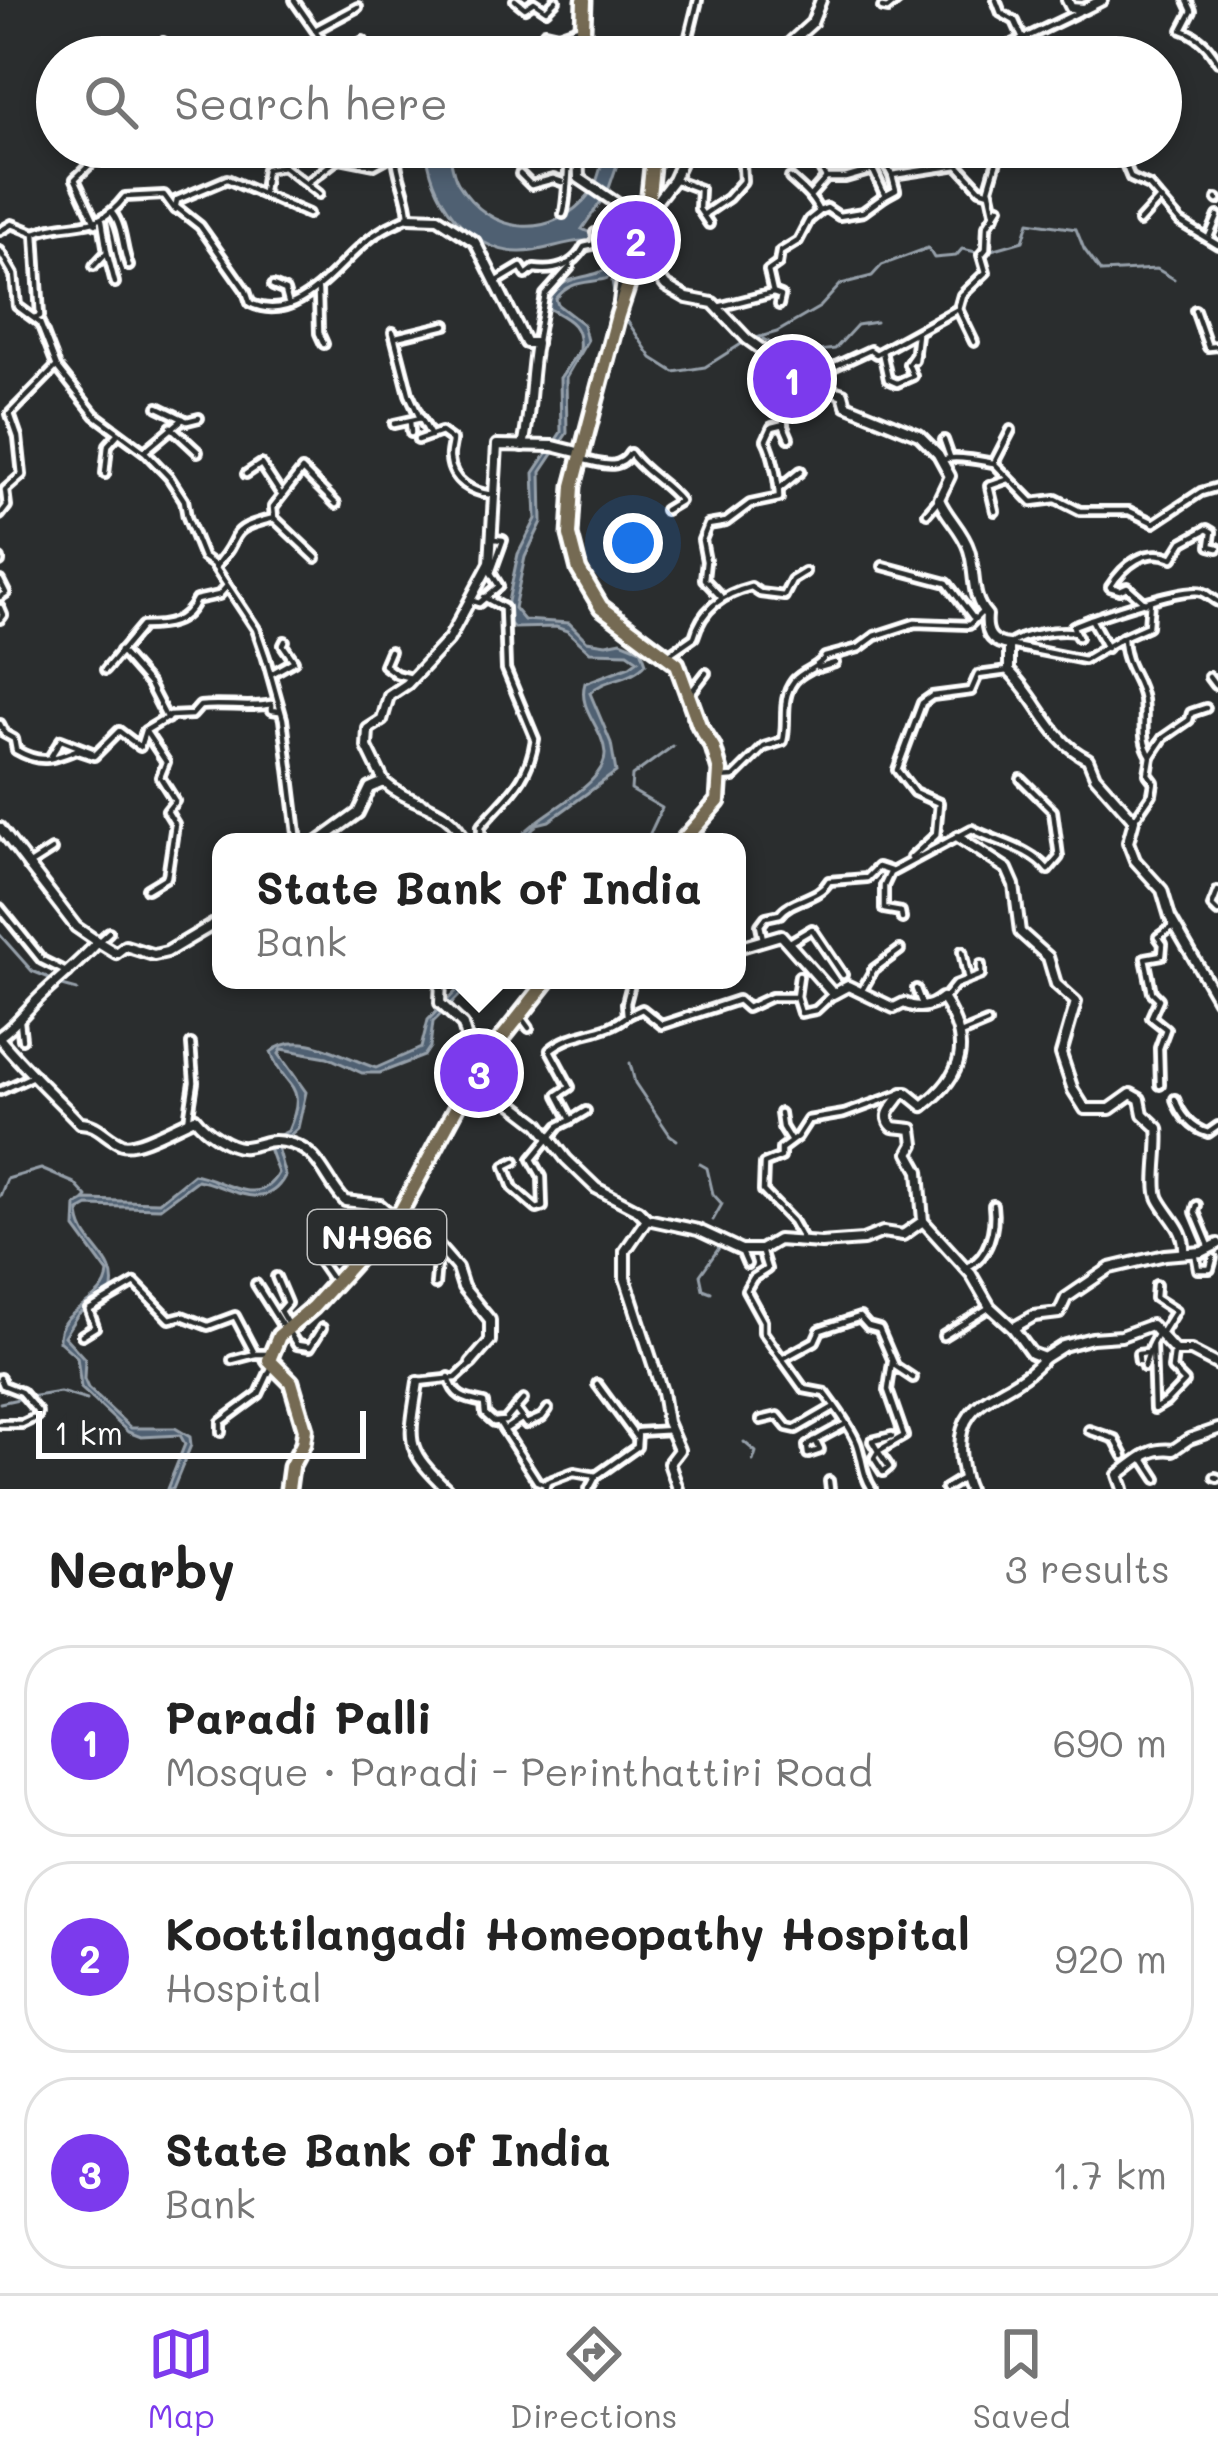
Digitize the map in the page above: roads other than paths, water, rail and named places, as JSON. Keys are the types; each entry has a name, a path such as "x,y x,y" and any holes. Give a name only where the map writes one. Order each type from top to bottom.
{"highway":[{"path":"583,36 584,0"},
{"path":"650,168 573,486 570,536 583,578 609,615 668,655 684,676 699,724 713,747 719,797 690,833"},
{"name":"NH966","path":"266,1358 287,1330 398,1219 473,1075 525,1023 543,989"},
{"path":"266,1358 288,1376 305,1406 306,1435 291,1467 288,1489"}],"main road":[{"path":"797,36 812,22 821,0"},
{"path":"1067,0 1071,8 1084,9 1102,0"},
{"path":"577,168 579,178 590,188 611,198 639,224 644,258 666,286 714,305 747,339 806,382 843,394 846,405 904,426 946,459 950,476 939,500 968,548 970,575 987,615 989,636 1009,645 1009,671 1040,709 1048,727 1073,753 1088,759 1095,776 1134,820 1128,842 1136,860 1162,890 1175,925 1218,1000"},
{"path":"618,315 626,241 678,168"},
{"path":"409,217 438,218 476,242 526,343 536,343 530,421 523,446"},
{"path":"464,833 440,809 419,803 384,782 367,747 367,730 382,720 389,696 449,639 493,553 497,445 557,447 581,456"},
{"path":"330,833 358,813 370,788 384,782"},
{"path":"0,828 76,927 116,953 125,946 154,955 166,952 212,925"},
{"path":"958,837 1006,868 1016,892 1020,932 1048,958 1057,984 1076,1002 1061,1054 1071,1087 1085,1108 1110,1109 1131,1094 1140,1099 1143,1114 1158,1128 1157,1195 1189,1252"},
{"path":"746,945 781,935 833,994 848,986 894,1008 944,1000 958,1035 960,1065 946,1086 923,1106 907,1093 901,1095 889,1110 888,1121 893,1127 912,1129 914,1144 908,1153 919,1171 923,1221 966,1268 990,1307 1031,1354 1044,1358"},
{"path":"98,942 0,1037 46,1092 80,1124 90,1123 126,1145 196,1118 202,1128 242,1148 275,1142 293,1145 316,1159 345,1201 375,1203 419,1238 434,1234 457,1268 463,1287 490,1320 490,1341 471,1363"},
{"path":"442,989 445,1008 464,1028 473,1075 533,1119 566,1160 596,1187 647,1219 698,1230 741,1250 761,1250 778,1240 863,1240 883,1232 903,1234 923,1221"},
{"path":"647,1219 626,1251 625,1278 679,1453 669,1463 678,1489"},
{"path":"1013,1328 1034,1316 1056,1316 1066,1298 1110,1268 1214,1250"},
{"path":"968,1489 958,1443 966,1416 1059,1348 1147,1326 1175,1351 1191,1351 1218,1365"},
{"path":"418,1382 410,1439 426,1472 447,1489"},
{"path":"1123,1489 1118,1475 1143,1455 1157,1448 1173,1450 1218,1429"}],"street":[{"path":"294,0 320,36"},
{"path":"515,0 525,8 534,2 546,10 556,0"},
{"path":"689,36 698,0"},
{"path":"882,8 898,0"},
{"path":"996,0 1022,36"},
{"path":"1187,0 1192,11 1182,30 1196,35 1215,52 1218,62"},
{"path":"317,29 358,8"},
{"path":"1029,36 1084,9"},
{"path":"545,36 545,32 559,35 584,26"},
{"path":"84,168 75,182 99,222 115,283"},
{"path":"263,192 265,171 270,168"},
{"path":"288,168 319,194"},
{"path":"307,183 326,168"},
{"path":"176,207 200,226 250,303 276,309 318,290 326,277 373,236 409,217 397,168"},
{"path":"563,214 568,205 564,182 568,168"},
{"path":"673,179 700,189 705,219 743,181 742,168"},
{"path":"821,168 826,178"},
{"path":"769,296 768,271 781,261 780,252 798,241 809,220 827,208 838,216 859,214 896,190 888,168"},
{"path":"892,175 936,168"},
{"path":"960,168 990,193"},
{"path":"995,215 990,193 996,168"},
{"path":"1126,168 1185,226 1218,245"},
{"path":"811,195 826,178 873,170 885,196"},
{"path":"520,174 531,185 554,179 564,182"},
{"path":"790,178 797,189 811,195 819,211"},
{"path":"176,207 177,200 227,179 308,214"},
{"path":"0,231 12,224 35,233 60,223 99,222 125,197 164,195 173,210 176,207"},
{"path":"1139,222 1159,200"},
{"path":"974,342 958,309 962,295 987,271 982,252 987,226 999,208"},
{"path":"112,214 120,226 119,241 129,266"},
{"path":"1209,237 1218,216"},
{"path":"34,318 40,316 35,233"},
{"path":"536,343 545,295 584,247 593,245 597,233 626,241"},
{"path":"0,251 14,275 17,306 40,323 57,367 95,415 162,468 182,495 203,557 215,567 256,629 281,711 297,833"},
{"path":"94,266 107,252"},
{"path":"496,282 521,267 526,275 534,269 574,262"},
{"path":"273,286 286,291 288,302"},
{"path":"318,290 324,344"},
{"path":"711,291 714,305 781,296 779,305"},
{"path":"917,334 958,309"},
{"path":"1195,310 1208,347 1218,346"},
{"path":"431,436 409,394 395,334 446,325"},
{"path":"789,438 775,393 794,371 807,364 831,368 870,350 874,354 913,330 917,334"},
{"path":"881,350 888,379 897,383 913,376 908,364 915,357 917,334"},
{"path":"10,414 57,367"},
{"path":"158,407 183,419 199,418"},
{"path":"0,411 10,414"},
{"path":"0,515 7,506 3,491 22,475 18,436 10,414"},
{"path":"394,424 420,418"},
{"path":"145,454 183,419"},
{"path":"410,421 411,434"},
{"path":"720,596 704,579 704,532 710,524 727,522 751,504 777,500 779,489 766,440 772,428 783,424"},
{"path":"171,427 198,452"},
{"path":"994,463 1011,430"},
{"path":"418,440 441,432 453,441 449,457 463,485 495,496"},
{"path":"105,474 108,445 118,435"},
{"path":"944,440 946,459 994,463 1032,502 1056,500 1080,511 1129,511 1149,523 1218,487"},
{"path":"581,456 613,466 630,454 680,501 665,510"},
{"path":"246,474 261,464 281,494"},
{"path":"316,558 271,512 302,470 336,504"},
{"path":"779,489 802,471"},
{"path":"995,511 989,486 1009,479"},
{"path":"927,513 939,500"},
{"path":"215,567 248,522 274,518"},
{"path":"1148,602 1127,586 1110,587 1131,561 1161,553 1173,558 1185,540 1208,529 1212,532 1210,546 1218,548"},
{"path":"471,600 478,603 499,586 491,573 503,540 494,539"},
{"path":"883,566 947,583 974,619"},
{"path":"668,655 694,637 720,596 751,586 760,593 784,596 792,580 805,572"},
{"path":"0,580 6,592 0,597"},
{"path":"105,670 142,626 189,618 196,600 219,595 226,587"},
{"path":"1009,645 1016,638 1064,629 1076,634 1073,626 1148,602 1199,592 1218,602"},
{"path":"482,833 481,826 496,807 515,794 535,739 506,669 504,608 484,597"},
{"path":"1009,645 1084,660 1148,626 1148,602"},
{"path":"0,608 0,619"},
{"path":"818,668 825,657 866,646 875,636 915,623 969,625 982,612"},
{"path":"1090,619 1107,648"},
{"path":"1123,637 1126,663 1142,695 1143,744 1151,757"},
{"path":"271,674 294,661 285,641"},
{"path":"286,651 295,645"},
{"path":"120,650 150,685 166,719"},
{"path":"390,651 384,664 412,678"},
{"path":"720,778 734,777 764,747 783,741 789,688 796,678 835,663"},
{"path":"906,862 936,835 939,802 914,792 897,770 922,703 932,696 971,692 978,675 1009,671"},
{"path":"689,695 706,673"},
{"path":"1209,677 1215,685 1218,682"},
{"path":"94,756 119,731 140,747 142,733 166,719 192,716 200,706 272,704 272,710 281,711"},
{"path":"1134,820 1154,790 1148,774 1151,757 1172,729 1189,720 1191,713 1206,709"},
{"path":"0,724 4,734 14,739 16,750 30,760 76,750 94,756"},
{"path":"146,732 166,762 160,777 175,800 167,811 175,828 167,877 147,890"},
{"path":"51,756 61,740 79,744 94,756"},
{"path":"902,920 901,912 884,909 882,900 891,872 972,829 1035,856 1050,869 1059,857 1053,811 1021,779"},
{"path":"27,866 52,850"},
{"path":"764,939 760,925 766,916 780,914 785,907 823,891 830,881 867,878 881,867 891,872"},
{"path":"1218,891 1212,906 1218,912"},
{"path":"0,908 42,960 69,974"},
{"path":"1160,1085 1159,1048 1166,1029 1151,1017 1160,999 1152,992 1144,958 1162,955 1158,938 1175,925"},
{"path":"790,942 812,929 843,975"},
{"path":"98,942 110,932"},
{"path":"861,993 874,969 900,950"},
{"path":"962,951 968,980"},
{"path":"944,1000 949,989 981,975 981,965"},
{"path":"799,976 796,997 801,1013 815,1010 833,994"},
{"path":"627,1016 630,989"},
{"path":"916,989 922,1007"},
{"path":"571,1120 558,1096 570,1088 550,1050 563,1038 585,1030 606,1030 642,1010 662,1025 738,1000 747,1008 768,997 796,997"},
{"path":"20,1021 22,1039"},
{"path":"958,1035 987,1023"},
{"path":"188,1121 194,1082 191,1044"},
{"path":"446,1065 473,1075"},
{"path":"0,1090 35,1075"},
{"path":"804,1242 764,1191 764,1164 781,1156 781,1149 808,1120 901,1095"},
{"path":"1175,1099 1179,1111 1198,1131 1208,1133 1218,1126"},
{"path":"515,1161 505,1166 509,1180 537,1210 544,1207 543,1181 532,1160 560,1125 586,1112"},
{"path":"780,1113 782,1127 792,1141"},
{"path":"966,1268 986,1250 993,1205"},
{"path":"1189,1252 1198,1269 1210,1269 1214,1250 1195,1212 1197,1205"},
{"path":"435,1285 439,1247"},
{"path":"741,1250 747,1264"},
{"path":"761,1250 766,1269 753,1277 746,1290 764,1321 764,1334 804,1390 825,1393 846,1424 872,1489"},
{"path":"320,1262 335,1283"},
{"path":"276,1277 287,1303 280,1311 287,1330"},
{"path":"82,1335 95,1327 89,1310 134,1283 170,1319 182,1316 208,1326 235,1316"},
{"path":"256,1284 297,1345 310,1347 322,1328"},
{"path":"1142,1364 1138,1354 1148,1353 1174,1311 1155,1298 1156,1285"},
{"path":"221,1432 221,1422 259,1394 266,1358 232,1307"},
{"path":"943,1336 990,1307"},
{"path":"784,1358 815,1341 820,1330 860,1317 879,1329 892,1362 888,1390 904,1436 876,1455 859,1455"},
{"path":"1158,1336 1154,1409 1184,1382 1172,1369 1175,1351"},
{"path":"232,1360 266,1358"},
{"path":"892,1362 913,1378"},
{"path":"418,1382 463,1374 471,1363"},
{"path":"449,1377 453,1391 462,1399 484,1403 490,1420 499,1422 545,1487 574,1472 596,1476"},
{"path":"0,1378 38,1412 22,1424 0,1424"},
{"path":"589,1489 596,1476 636,1449 635,1437 597,1384"},
{"path":"499,1422 523,1400"},
{"path":"761,1420 778,1416 796,1429 834,1407"},
{"path":"515,1409 526,1424 548,1409"},
{"path":"504,1430 521,1419"},
{"path":"815,1440 846,1424"},
{"path":"635,1437 644,1430 671,1430"},
{"path":"1089,1430 1114,1438 1124,1456"},
{"path":"859,1455 872,1441 892,1436"},
{"path":"872,1441 876,1455"},
{"path":"1143,1455 1157,1479"},
{"path":"945,1489 963,1478"}],"water":[{"path":"430,168 453,168 471,201 487,214 522,226 540,225 575,208 591,192 600,168 616,168 608,191 582,229 608,247 620,263 619,272 571,286 556,299 583,324 587,341 566,377 567,433 541,472 542,522 525,557 514,608 524,620 569,623 587,641 621,641 641,649 646,663 590,693 611,743 616,772 530,833 524,833 582,789 602,765 605,753 584,701 585,683 638,660 628,653 590,652 556,627 514,628 506,611 518,554 536,519 534,473 561,432 560,378 579,350 576,328 548,308 565,282 612,265 607,254 585,241 519,252 483,242 454,217"},
{"path":"458,989 466,989 433,1022 424,1056 380,1073 362,1073 327,1057 282,1049 279,1054 306,1092 298,1128 277,1147 285,1176 267,1194 245,1195 197,1180 160,1208 88,1206 79,1211 85,1234 110,1270 111,1293 78,1314 64,1336 85,1359 88,1388 131,1428 175,1428 190,1437 173,1489 167,1489 185,1444 180,1435 141,1437 128,1432 81,1388 77,1357 59,1341 66,1321 99,1293 108,1273 75,1228 76,1205 85,1200 159,1202 193,1174 239,1189 260,1190 278,1173 269,1148 288,1131 296,1103 271,1052 282,1045 309,1044 376,1068 421,1048 428,1020"}],"waterway":[{"path":"753,339 777,332 820,307 841,284 872,276 882,265 928,248 934,258 956,256 962,249 981,253 1023,241 1029,222 1076,229 1101,272 1157,269 1174,279"},
{"path":"615,272 616,303"},
{"path":"624,316 652,358 674,372 705,367 746,341"},
{"path":"763,339 781,348 798,342 811,352 835,349 857,325 876,322"},
{"path":"650,833 662,808 631,790 632,776 673,746"},
{"path":"0,935 32,971 52,979"},
{"path":"59,985 77,990"},
{"path":"469,1004 496,993 494,989"},
{"path":"630,1063 635,1083 677,1140"},
{"path":"700,1164 707,1168 713,1194 722,1204 713,1220"},
{"path":"0,1196 7,1179 41,1169 74,1183 87,1197 84,1200"},
{"path":"711,1292 703,1289 700,1275 718,1243"},
{"path":"29,1397 60,1392 87,1400"},
{"path":"0,1403 23,1398"},
{"path":"744,1442 756,1452 753,1461"}],"place":[{"name":"Koottilangadi Homeopathy Hospital","path":"636,240"},
{"name":"Paradi Palli","path":"792,379"},
{"name":"State Bank of India","path":"479,1073"}]}
